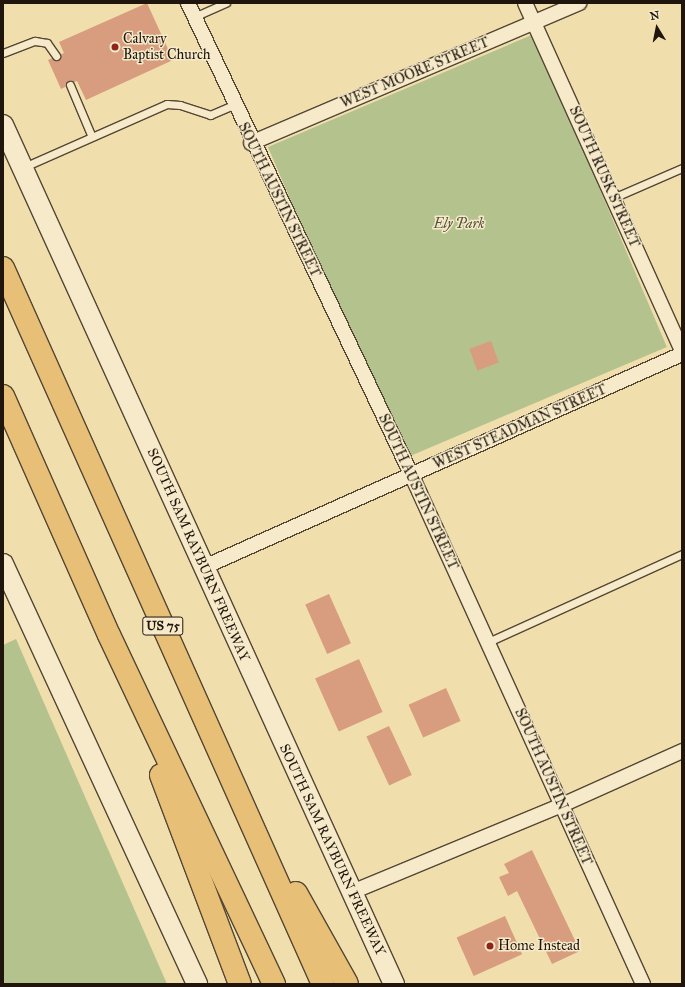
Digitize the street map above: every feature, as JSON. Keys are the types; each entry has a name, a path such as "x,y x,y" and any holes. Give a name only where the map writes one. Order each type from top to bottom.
{"highway":[{"name":"US 75","path":"3,268 323,984"},
{"path":"3,396 109,635 274,984"},
{"path":"109,635 240,984"},
{"path":"226,768 347,984"}],"main road":[{"name":"SOUTH SAM RAYBURN FREEWAY","path":"3,125 394,984"},
{"path":"3,564 198,984"}],"street":[{"name":"SOUTH AUSTIN STREET","path":"188,3 251,142 412,476 643,984"},
{"name":"SOUTH RUSK STREET","path":"525,3 682,351"},
{"name":"WEST MOORE STREET","path":"251,142 579,3"},
{"name":"WEST STEADMAN STREET","path":"204,567 412,476 682,354"},
{"path":"352,892 562,805 682,751"}],"lane":[{"path":"194,17 226,3"},
{"path":"3,53 35,41 47,43 56,56"},
{"path":"70,85 92,137"},
{"path":"22,167 167,104 180,104 210,115 234,105"},
{"path":"613,198 682,168"},
{"path":"488,642 682,554"}],"green space":[{"name":"Ely Park","path":"534,34 667,347 401,460 268,147"},
{"path":"16,639 167,984 3,984 3,645"}],"building":[{"name":"Calvary Baptist Church","path":"147,3 173,60 86,100 77,81 61,89 48,60 64,53 59,42"},
{"path":"491,341 499,363 477,370 469,349"},
{"path":"329,594 351,643 327,654 305,605"},
{"path":"359,659 383,712 339,732 315,679"},
{"path":"446,688 461,721 423,738 409,705"},
{"path":"389,726 412,775 389,786 366,737"},
{"path":"532,850 580,951 552,964 517,891 508,896 499,877 509,873 504,864"},
{"name":"Home Instead","path":"505,916 522,954 474,976 457,938"}],"place":[{"name":"Calvary Baptist Church","path":"115,47"},
{"name":"Home Instead","path":"490,946"}]}
